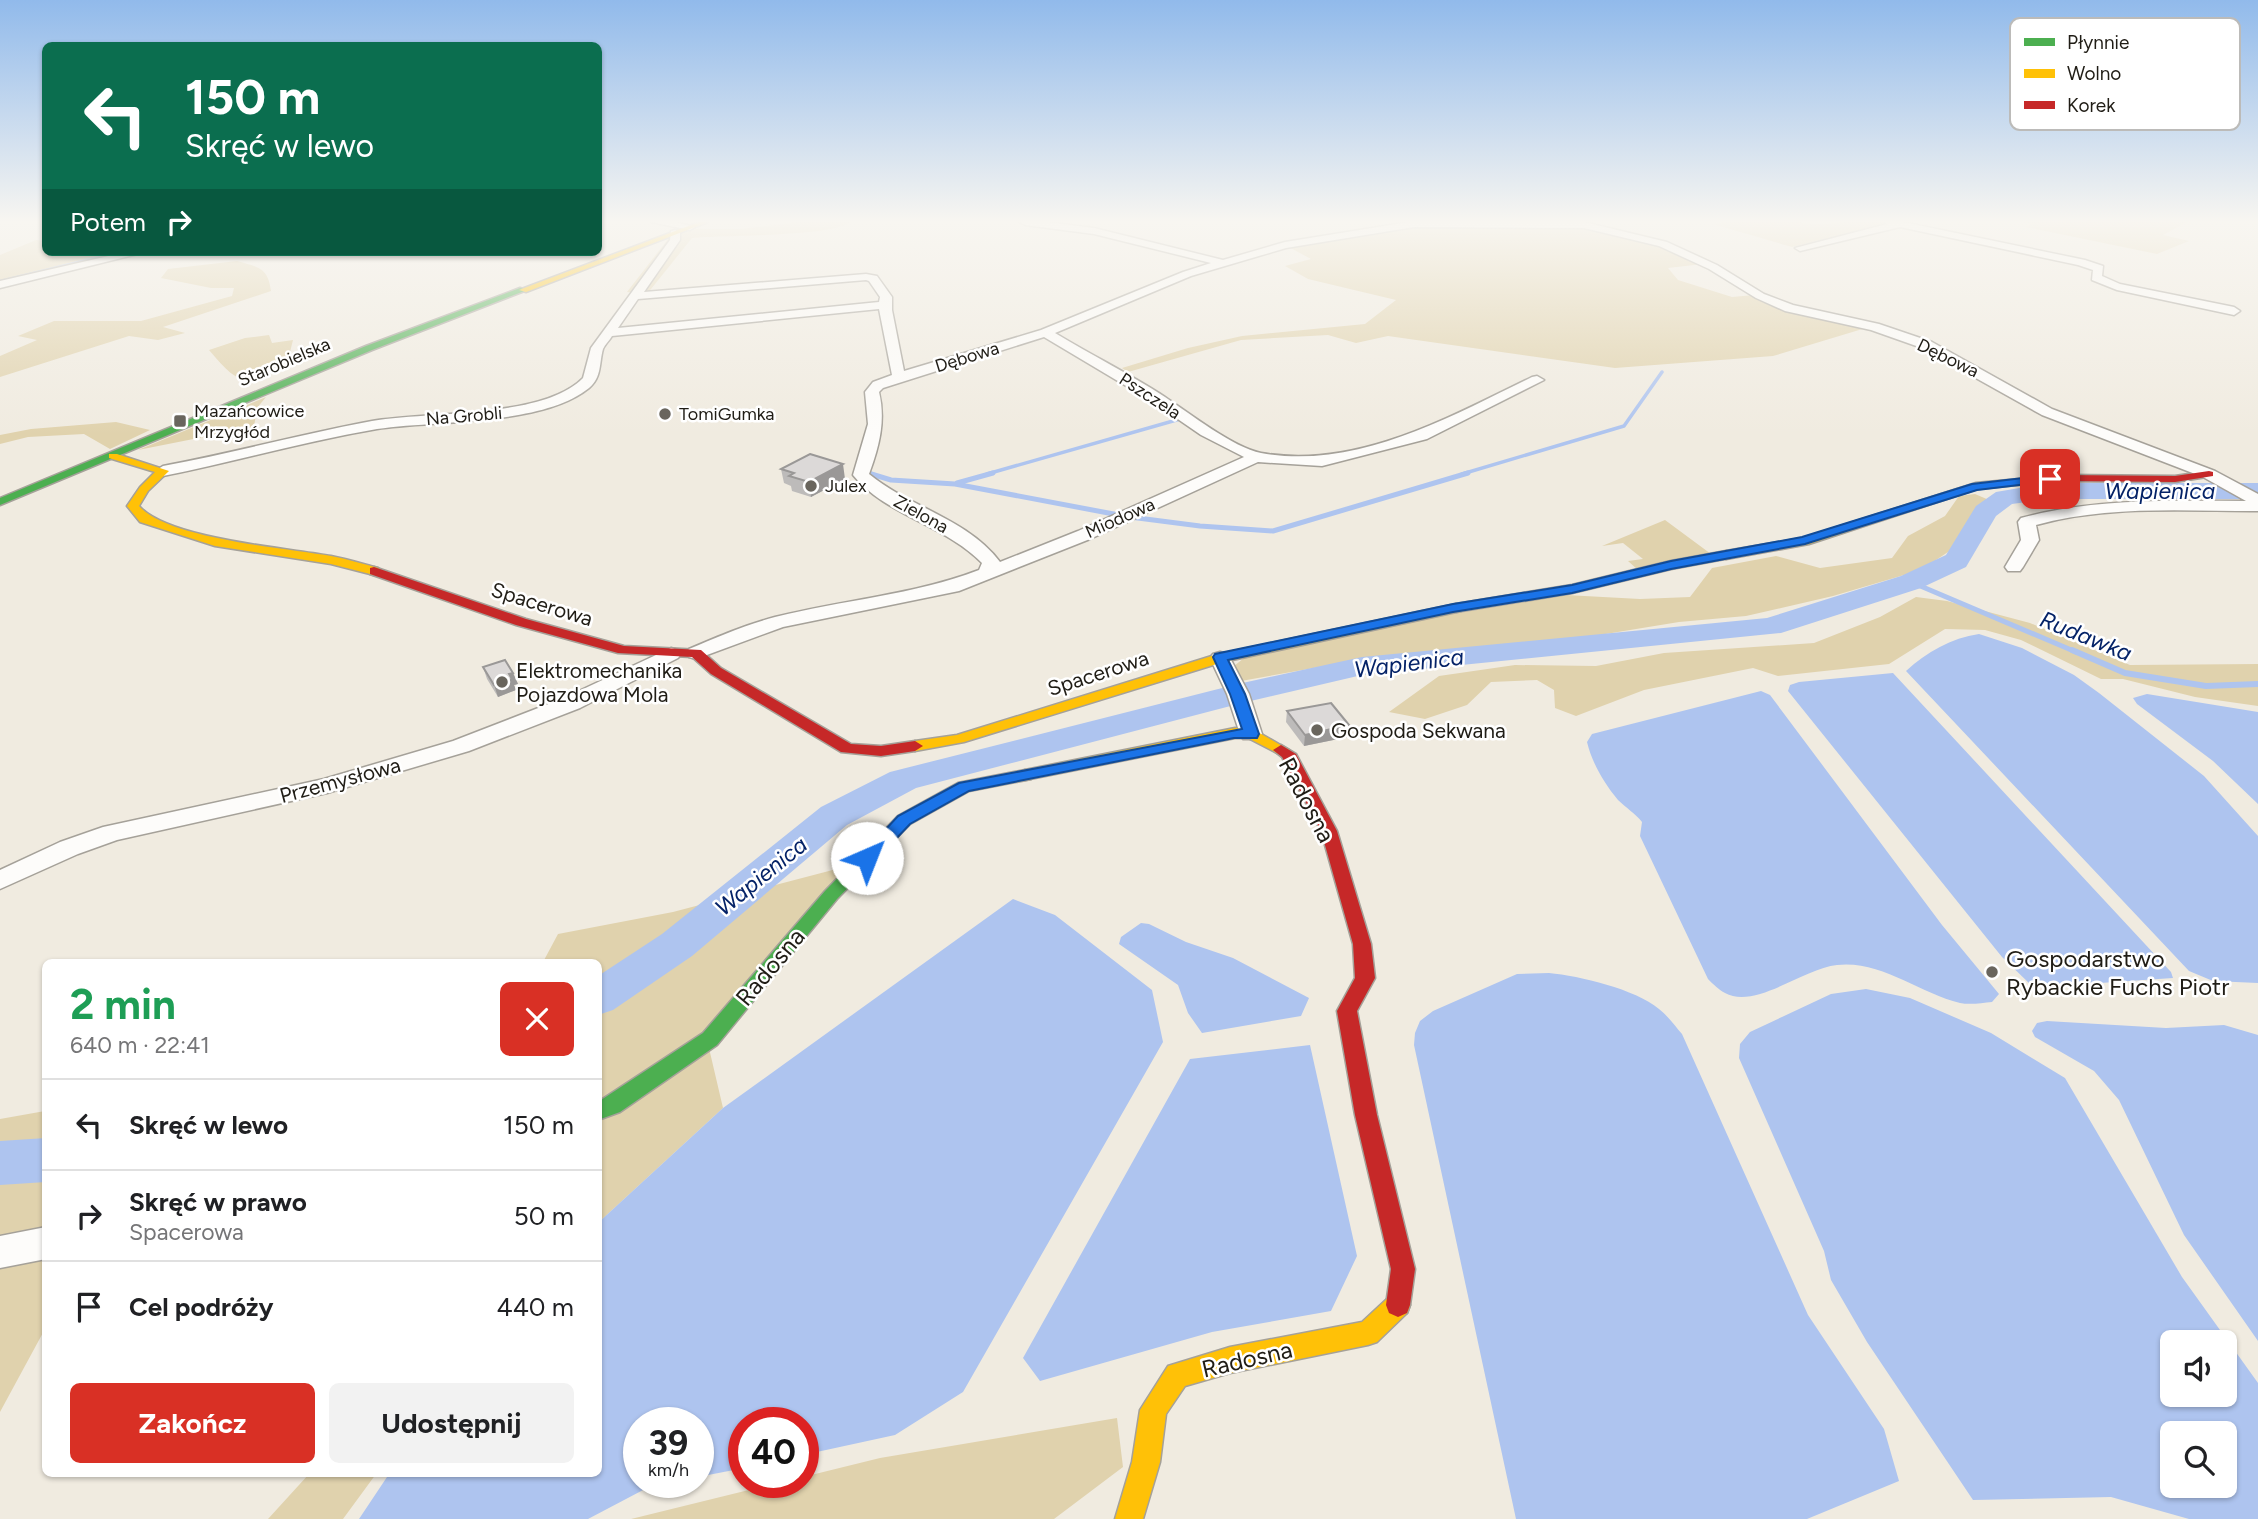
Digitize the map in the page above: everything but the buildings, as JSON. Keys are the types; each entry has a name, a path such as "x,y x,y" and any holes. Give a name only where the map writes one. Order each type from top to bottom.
{"street":[{"name":"Starobielska","path":"0,502 369,348 515,293"},
{"name":"Na Grobli","path":"163,471 375,426 520,410 572,392 587,384 595,365 597,348 611,332 635,293"},
{"path":"633,296 669,293"},
{"path":"883,293 886,297 887,325 893,335 895,368 900,377"},
{"name":"Dębowa","path":"900,377 1045,333 1142,293"},
{"name":"Dębowa","path":"1755,293 1789,307 1875,327 1927,345 2047,412 2216,478 2257,502"},
{"path":"2146,293 2234,311"},
{"path":"611,332 885,305"},
{"name":"Pszczela","path":"1045,333 1158,399 1206,432 1256,457"},
{"name":"Zielona","path":"900,377 878,385 872,392 876,402 875,433 861,474 883,493 979,547 991,562 987,573"},
{"name":"Miodowa","path":"696,653 779,622 952,587 1084,535 1256,457 1322,461 1422,436 1455,423 1537,380"},
{"path":"113,456 163,471"},
{"name":"Spacerowa","path":"163,471 144,489 133,506 144,519 219,543 332,560 389,575 521,622 623,650 696,653 716,671 847,749 881,751 959,739 1220,657 1453,608 1572,589 1671,565 1805,541 1976,486 2054,478 2216,478"},
{"path":"2014,567 2030,540 2027,522 2045,516 2257,502"},
{"name":"Przemysłowa","path":"0,880 69,848 111,833 327,786 461,746 572,703 671,654"},
{"path":"1220,657 1238,694 1251,734"},
{"name":"Radosna","path":"602,1110 612,1106 710,1039 831,895 904,820 964,787 1234,733 1251,734 1287,754 1329,831 1362,944 1365,978 1347,1011 1366,1115 1403,1269 1398,1306 1368,1333 1230,1360 1177,1375 1153,1410 1146,1462 1129,1519"},
{"path":"0,1252 42,1245"}],"shaded area":[{"path":"233,293 265,293 163,327 185,333 158,340 129,336 0,377 0,356 37,340 18,336 54,321 141,321 232,296"},
{"path":"1366,293 1719,293 1732,297 1754,295 1869,327 1773,356 1615,368 1388,336 1356,343 1328,335 1241,340 1128,372 1122,368 1188,348 1242,336 1365,324 1396,300"},
{"path":"269,335 272,343 293,340 289,356 247,379 231,373 209,350 245,338"},
{"path":"266,397 257,408 254,427 138,450"},
{"path":"116,422 150,430 110,449 84,434 28,437 0,444 0,435 31,429"},
{"path":"1975,494 1989,500 1978,508 1954,548 1921,570 1833,596 1746,616 1679,622 1575,639 1376,657 1241,681 1234,666 1249,654 1370,628 1566,595 1640,599 1690,597 1712,568 1776,556 1820,568 1892,558 1908,536 1945,516 1959,496"},
{"path":"1665,520 1711,554 1638,570 1628,561 1643,559 1623,543 1602,546"},
{"path":"1916,597 1947,601 2030,623 2130,665 2258,664 2258,706 2195,697 2123,679 2101,679 2021,640 1985,630 1945,629 1889,664 1778,676 1753,668 1644,690 1576,716 1555,708 1554,690 1537,680 1491,682 1467,705 1425,719 1389,712 1439,676 1515,665 1596,666 1664,653 1814,643 1880,617"},
{"path":"848,866 705,1031 723,1108 602,1219 602,959 545,959 558,934 673,912"},
{"path":"42,1112 42,1236 0,1244 0,1119"},
{"path":"42,1252 42,1335 0,1412 0,1260"},
{"path":"1117,1418 1123,1467 1054,1519 631,1519 728,1495 728,1498 819,1498 819,1473 880,1458"},
{"path":"306,1477 374,1477 343,1519 268,1519"}],"water":[{"path":"1979,634 2022,648 2074,675 2099,693 2204,776 2258,836 2258,983 2213,981 2189,971 1906,671 1940,647"},
{"path":"1893,673 2171,972 2173,978 2042,987 2031,985 2002,957 1788,691 1790,685 1799,682"},
{"path":"1761,691 1770,695 1942,925 1999,994 1992,1002 1960,1003 1884,972 1853,965 1824,968 1751,996 1737,997 1725,993 1708,979 1640,836 1642,822 1608,787 1595,765 1587,742 1592,734"},
{"path":"2147,694 2258,712 2258,804 2213,761 2137,704 2133,698"},
{"path":"1013,899 1055,915 1152,990 1163,1042 963,1392 895,1435 819,1452 819,1407 728,1407 728,1471 714,1474 714,1407 623,1407 623,1498 628,1498 588,1519 359,1519 387,1477 602,1477 602,1219 723,1108"},
{"path":"1141,923 1233,958 1309,998 1301,1016 1202,1033 1188,1013 1178,985 1119,944 1121,937"},
{"path":"1549,973 1591,980 1636,995 1662,1012 1682,1034 1808,1315 1884,1429 1899,1481 1807,1519 1516,1519 1414,1045 1420,1021 1433,1011 1517,974"},
{"path":"1866,989 1910,998 1991,1033 2065,1078 2182,1277 2220,1330 2160,1330 2160,1407 2237,1407 2237,1354 2258,1383 2258,1519 2189,1519 2111,1497 1973,1500 1867,1342 1831,1280 1824,1251 1739,1058 1740,1044 1750,1032 1831,994"},
{"path":"2047,1021 2166,1028 2224,1025 2258,1035 2258,1341 2184,1235 2119,1100 2094,1071 2035,1037 2032,1031 2037,1023"},
{"path":"1310,1045 1357,1256 1331,1311 1212,1332 1040,1381 1023,1358 1190,1059"}],"waterway":[{"path":"1462,474 1624,426 1662,372"},
{"path":"987,474 1180,419"},
{"path":"873,474 868,473 891,480 955,484 1119,515"},
{"path":"957,483 993,473"},
{"path":"1130,517 1200,526 1273,531 1468,473"},
{"name":"Wapienica","path":"602,995 677,945 834,816 903,780 1238,694 1362,666 1770,627 1911,582 1956,561 1977,530 1985,512 2005,497 2049,491 2258,491"},
{"name":"Rudawka","path":"1911,582 2076,652"},
{"name":"Rudawka","path":"2072,650 2125,673 2206,686 2258,684"},
{"name":"Wapienica","path":"0,1163 42,1160"}],"traffic: fast":[{"path":"0,502 369,348 515,293"},
{"path":"1456,608 1572,589 1726,555"},
{"path":"602,1110 612,1106 710,1039 831,895 904,820 964,787 1025,775"}],"traffic: slow":[{"path":"113,456 163,471 144,489 133,506 144,519 219,543 332,560 374,571"},
{"path":"1726,555 1805,541 1976,486 2064,478"},
{"path":"915,746 959,739 1220,658 1456,608"},
{"path":"1025,775 1235,733 1251,734 1281,750"},
{"path":"1129,1519 1146,1462 1153,1410 1177,1375 1230,1360 1368,1333 1398,1305"}],"traffic: jam":[{"path":"2064,478 2175,479 2209,474"},
{"path":"374,571 521,622 623,650 696,653 716,671 847,749 881,751 915,746"},
{"path":"1281,750 1288,754 1329,831 1362,944 1365,978 1347,1011 1366,1115 1403,1269 1398,1305"}],"place":[{"name":"TomiGumka","path":"665,414"},
{"name":"Mazańcowice Mrzygłód","path":"180,421"},
{"name":"Julex","path":"811,486"},
{"name":"Elektromechanika Pojazdowa Mola","path":"502,682"},
{"name":"Gospoda Sekwana","path":"1317,730"},
{"name":"Gospodarstwo Rybackie Fuchs Piotr","path":"1992,972"}],"route":[{"path":"867,858 904,820 964,787 1234,733 1251,734 1238,694 1220,657 1453,608 1572,589 1671,565 1805,541 1976,486 2050,479"}]}
